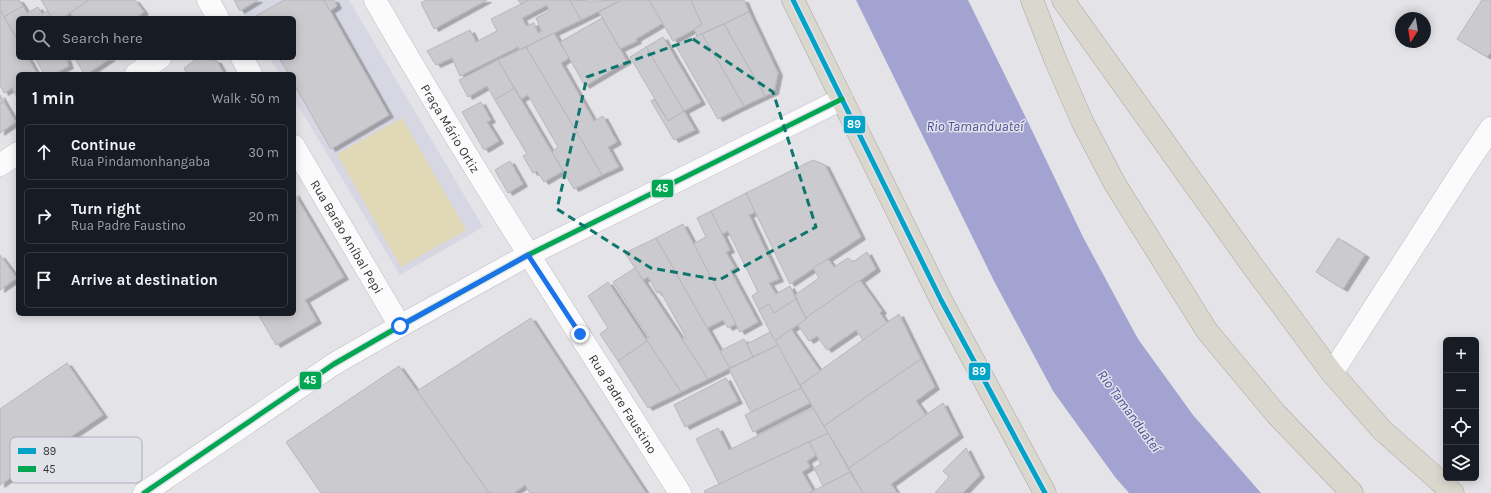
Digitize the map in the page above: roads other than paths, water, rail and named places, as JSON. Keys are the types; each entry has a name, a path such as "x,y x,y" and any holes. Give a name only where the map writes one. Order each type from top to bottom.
{"highway":[{"path":"793,0 941,300 1045,493"},
{"path":"1032,0 1055,59 1083,123 1115,184 1206,330 1277,415 1352,493"},
{"path":"1064,0 1254,268 1332,373 1382,430 1453,493"}],"street":[{"path":"208,0 217,16"},
{"name":"Praça Mário Ortiz","path":"375,0 528,255"},
{"path":"139,72 157,60"},
{"path":"243,60 250,72"},
{"path":"144,493 334,364 400,326 528,255 842,99"},
{"path":"1332,373 1491,128"},
{"name":"Rua Barão Aníbal Pepi","path":"296,149 400,326"},
{"path":"0,165 16,154"},
{"name":"Rua Padre Faustino","path":"528,255 580,334 680,493"}],"water":[{"name":"Rio Tamanduateí","path":"856,0 968,0 1083,237 1138,339 1193,415 1261,493 1129,493 1115,477 1053,391 994,281"}]}
